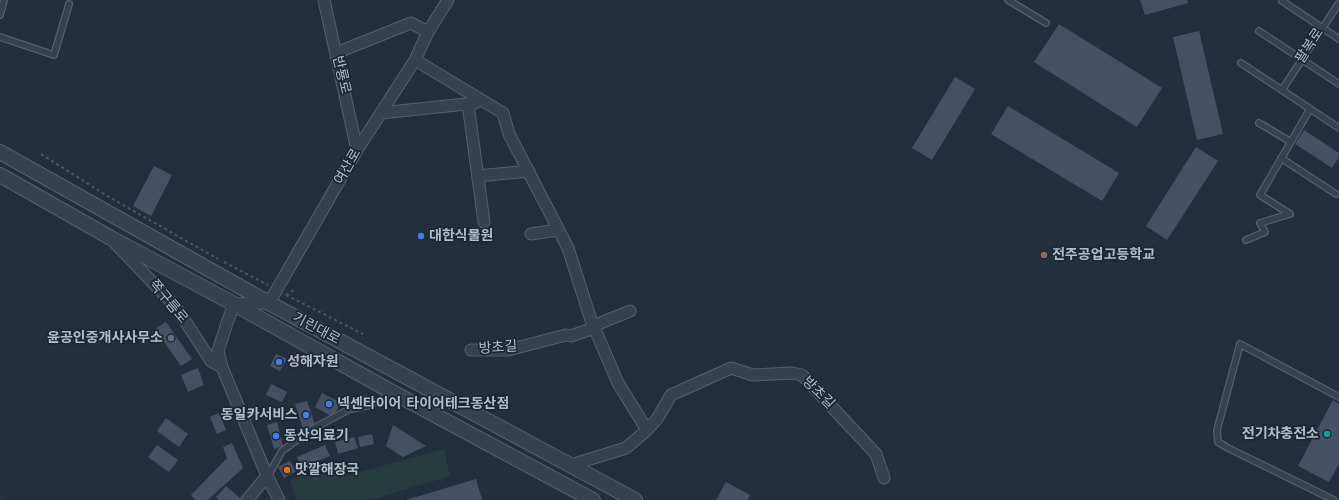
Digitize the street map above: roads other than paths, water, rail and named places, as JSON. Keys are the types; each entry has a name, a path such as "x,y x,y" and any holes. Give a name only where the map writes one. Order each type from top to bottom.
{"street":[{"name":"반룡로","path":"324,0 357,150"},
{"name":"여산로","path":"269,303 357,150 415,60 428,32 448,0"},
{"path":"336,53 411,23 428,32"},
{"path":"415,60 503,113 509,134 568,248 594,327 618,383 647,430"},
{"path":"381,113 485,102"},
{"path":"468,104 484,222"},
{"name":"기린대로","path":"0,152 269,303 571,464 635,500"},
{"path":"478,176 529,171"},
{"name":"기린대로","path":"0,175 111,238 593,500"},
{"path":"531,234 558,230"},
{"name":"쪽구름로","path":"111,238 176,307 211,361 222,367"},
{"path":"234,304 269,303"},
{"name":"쪽구름로","path":"234,304 218,351 222,367 268,476 280,500"},
{"name":"방초길","path":"471,350 508,350 566,336 572,336 630,311"},
{"name":"방초길","path":"571,464 626,448 647,430 657,419 671,394 731,368 753,375 792,373 802,375 876,454 884,478"},
{"path":"247,500 268,476"}],"lane":[{"path":"0,15 4,0"},
{"path":"1008,0 1046,24"},
{"path":"1282,1 1339,39"},
{"name":"팔복로","path":"1282,90 1339,3"},
{"path":"0,36 54,54 69,4"},
{"path":"1259,32 1339,84"},
{"path":"1241,63 1339,128"},
{"path":"1246,240 1265,232 1260,223 1290,214 1260,195 1310,109"},
{"path":"1259,123 1291,142"},
{"path":"1281,158 1336,194"},
{"path":"1334,500 1228,448 1218,442 1217,430 1240,344 1339,397"},
{"path":"268,476 282,451 312,429 350,409 371,405 394,393"}],"place":[{"name":"대한식물원","path":"421,236"},
{"name":"전주공업고등학교","path":"1044,255"},
{"name":"윤공인중개사사무소","path":"171,338"},
{"name":"성해자원","path":"279,362"},
{"name":"넥센타이어 타이어테크동산점","path":"329,404"},
{"name":"동일카서비스","path":"306,415"},
{"name":"전기차충전소","path":"1327,434"},
{"name":"동산의료기","path":"276,436"},
{"name":"맛깔해장국","path":"287,470"}]}
